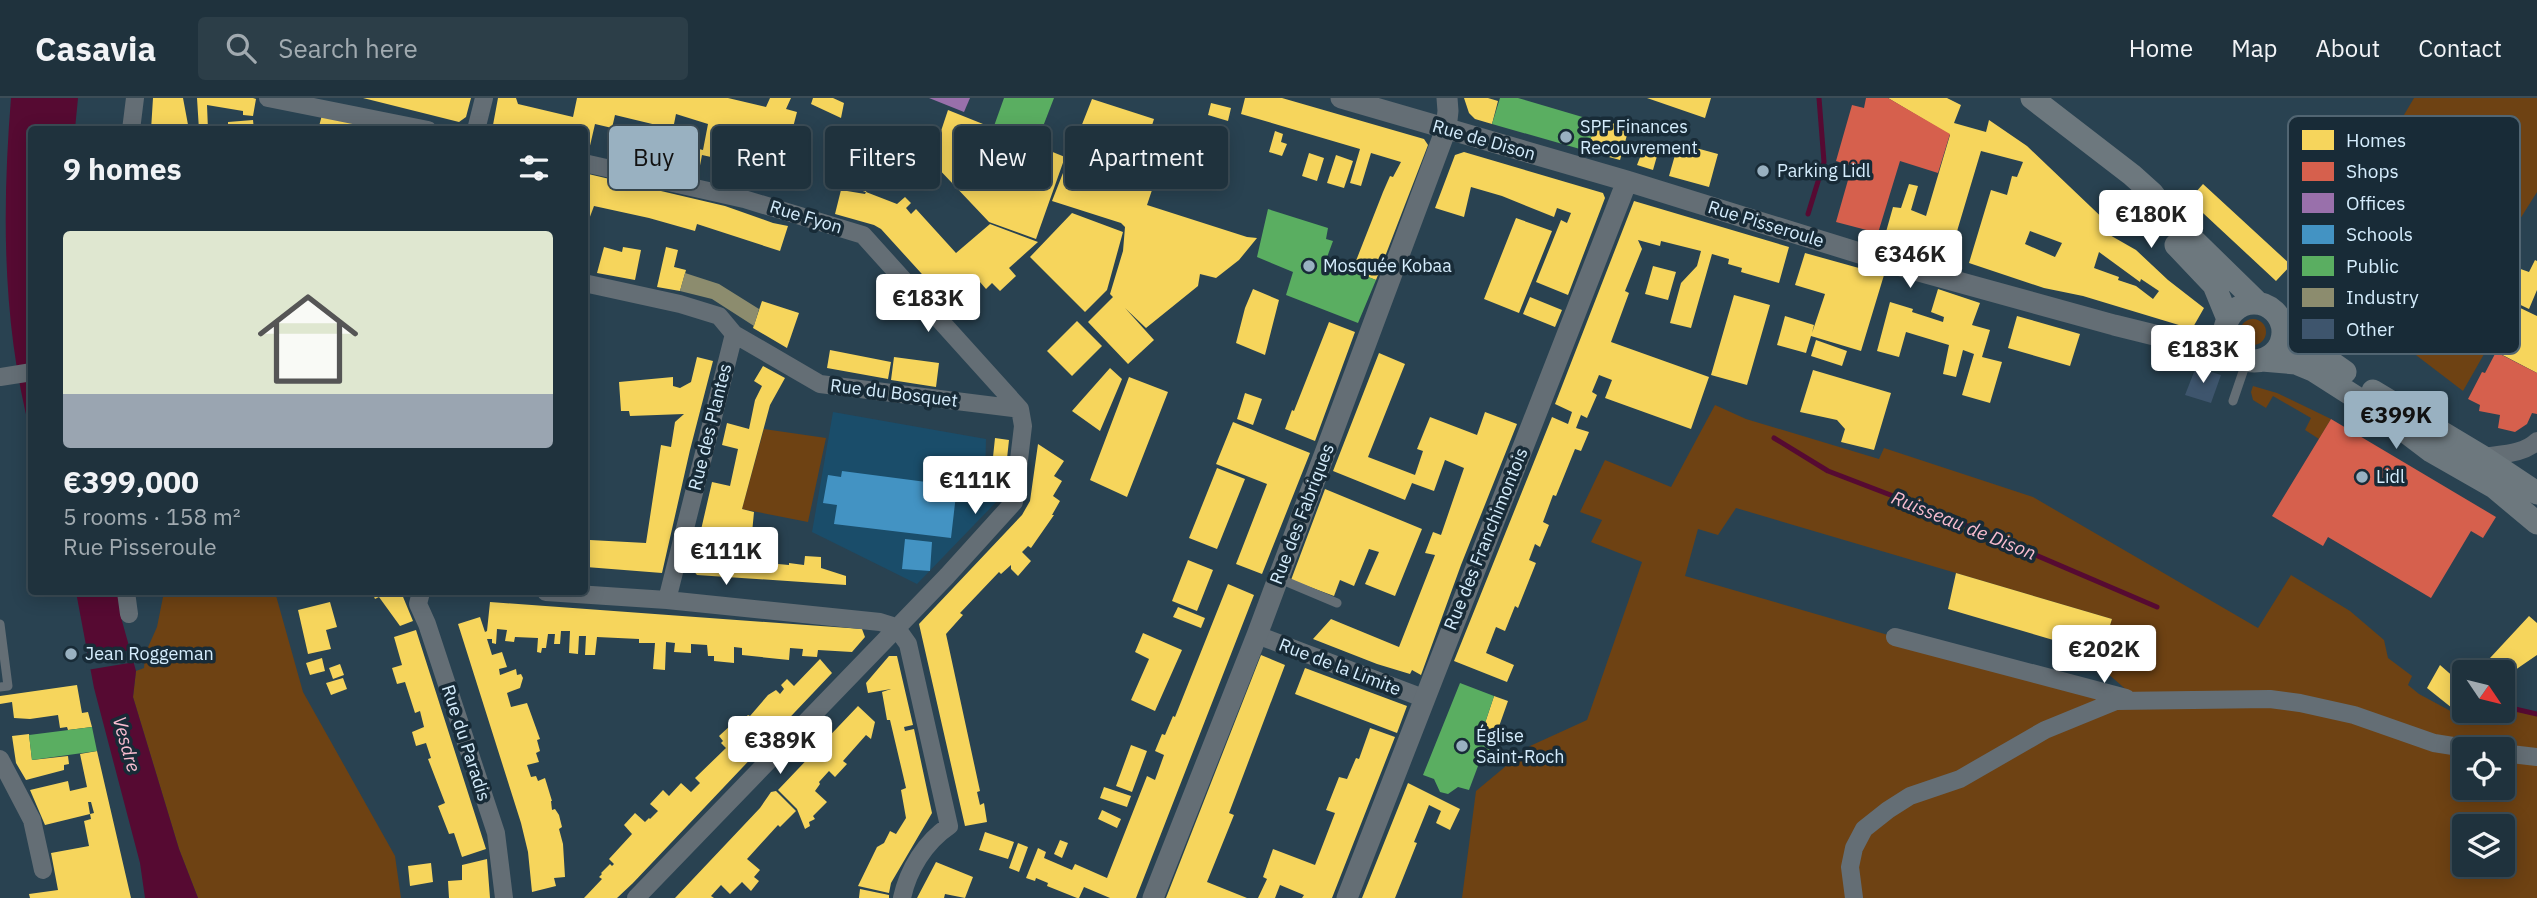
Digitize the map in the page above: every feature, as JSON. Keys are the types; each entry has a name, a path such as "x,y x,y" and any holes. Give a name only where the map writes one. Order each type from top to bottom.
{"main road":[{"path":"2032,98 2133,174 2171,218 2258,303 2271,308 2288,328"},
{"path":"2111,160 2157,226 2214,285 2228,319"},
{"path":"2258,303 2239,307 2228,319 2225,332 2247,357 2275,352 2281,343 2282,323"},
{"path":"2319,354 2362,385 2483,457 2537,493"},
{"name":"Rue Pisseroule","path":"2247,357 2296,363 2313,370 2385,416 2431,451 2494,487 2537,523"}],"street":[{"path":"132,126 135,98"},
{"path":"268,98 408,126"},
{"path":"477,126 484,98"},
{"name":"Rue de Dison","path":"1341,98 1627,181"},
{"name":"Rue des Fabriques","path":"1153,898 1257,635 1446,129 1447,98"},
{"name":"Rue Fyon","path":"588,164 744,199 863,235 1020,409"},
{"name":"Rue Pisseroule","path":"1627,181 1938,276 2126,328 2247,357"},
{"name":"Rue des Franchimontois","path":"1347,898 1627,181"},
{"name":"Rue du Bosquet","path":"588,284 680,304 719,316 734,334 820,384 1020,409"},
{"name":"Rue des Plantes","path":"667,600 734,334"},
{"path":"636,898 1014,502 1023,426 1020,409"},
{"path":"2483,457 2519,451 2532,447 2537,441"},
{"path":"127,595 130,614"},
{"name":"Rue du Paradis","path":"420,595 418,604 496,833 504,898"},
{"path":"588,595 667,600 880,622 896,627 908,644 949,826 935,835 913,867 902,898"},
{"name":"Rue de la Limite","path":"1257,635 1423,698"},
{"path":"1895,637 2140,701"},
{"path":"1854,898 1850,867 1854,848 1864,829 1888,810 1910,796 1959,779 2045,730 2116,701 2270,699 2300,703 2354,715 2434,743 2452,746"},
{"path":"2515,754 2537,757"},
{"path":"0,759 32,820 43,870"}],"lane":[{"path":"2233,401 2247,357"},
{"path":"1278,578 1338,603"},
{"path":"0,624 8,675 8,686 0,687"}],"shaded area":[{"path":"2414,98 2537,98 2537,192 2520,219 2520,116 2403,116"},
{"path":"2253,319 2263,322 2266,332 2263,342 2253,345 2243,342 2240,332 2243,322"},
{"path":"2415,354 2484,354 2463,391"},
{"path":"2253,386 2277,393 2331,419 2319,439 2305,430 2311,418 2273,396 2266,408 2253,400"},
{"path":"1715,405 1746,419 1879,459 1884,448 2033,497 2258,628 2291,575 2350,611 2384,640 2388,658 2412,676 2408,685 2452,712 2452,723 2515,723 2515,709 2537,714 2537,898 1462,898 1476,791 1530,746 1587,720 1642,562 1591,542 1602,520 1580,512 1605,460 1671,487","holes":["1736,508 2112,619 2098,665 2138,700 1895,637 1685,576 1698,529 1718,535"]},
{"path":"833,412 986,439 985,481 1000,498 917,584 812,532"},
{"path":"764,429 826,438 808,522 742,509"},
{"path":"163,595 276,595 303,692 395,856 401,898 198,898 179,849 133,697 136,671 144,668 145,654 157,627"}],"water":[{"path":"11,98 78,98 75,126 28,126 28,422 14,351 7,267"},
{"name":"Vesdre","path":"77,595 118,595 122,621 136,671 133,697 179,849 198,898 145,898 140,863 94,688"}],"pier":[{"path":"132,650 135,662 87,670 85,658"}],"building: Homes":[{"path":"153,98 183,98 188,126 151,126"},
{"path":"197,98 256,99 253,116 243,115 243,111 207,105 208,126 199,126"},
{"path":"363,98 471,98 466,117 459,122"},
{"path":"498,98 516,98 518,104 573,117 577,98 728,98 766,107 770,98 791,98 786,109 797,112 793,126 712,126 712,157 702,155 698,176 698,149 703,150 708,124 676,114 674,126 661,126 615,115 612,126 595,124 589,150 588,126 494,126"},
{"path":"813,98 833,98 844,103 841,118 811,104"},
{"path":"1245,98 1282,98 1424,139 1428,145 1376,280 1352,271 1390,176 1393,177 1401,162 1371,153 1361,186 1350,183 1360,149 1241,114"},
{"path":"1464,98 1488,98 1498,101 1492,124 1475,119 1469,113"},
{"path":"1647,98 1711,98 1705,118"},
{"path":"1888,98 1947,98 1961,105 1954,123 1986,132 1989,120 2027,146 2112,227 2108,234 2136,250 2204,308 2192,329 2083,296 2044,288 1969,263 1991,190 2007,195 2012,176 2017,177 2023,162 1981,151 1949,258 1884,239 1893,207 1901,208 1909,184 1918,186 1911,210 1926,216 1950,135","holes":["2030,231 2062,243 2055,257 2025,244","2099,252 2140,282 2141,279 2159,291 2153,299 2136,286 2118,280 2119,277 2094,268"]},
{"path":"1092,99 1154,119 1152,126 1081,126"},
{"path":"1211,103 1231,108 1228,121 1208,115"},
{"path":"948,110 988,126 954,126 954,185 940,170 940,134"},
{"path":"322,115 370,126 319,126"},
{"path":"1597,118 1629,128 1620,160 1587,151"},
{"path":"253,120 254,126 228,126 228,122"},
{"path":"1275,131 1283,134 1281,142 1287,144 1282,156 1269,152"},
{"path":"1677,148 1695,153 1696,148 1718,154 1709,187 1669,176"},
{"path":"1051,151 1065,157 1036,239 989,222 958,189 1051,189"},
{"path":"1464,152 1603,193 1605,198 1568,295 1536,282 1561,220 1567,223 1571,213 1557,208 1554,217 1471,187 1464,217 1435,208 1455,155"},
{"path":"1642,152 1657,156 1653,170 1637,165"},
{"path":"1309,153 1324,158 1317,181 1302,176"},
{"path":"1336,155 1353,161 1344,188 1327,183"},
{"path":"1065,168 1065,189 1152,189 1147,205 1257,238 1239,260 1216,278 1200,274 1198,286 1146,328 1125,308 1154,340 1128,364 1088,322 1113,297 1110,294 1123,251 1125,227 1121,223 1052,201"},
{"path":"588,174 609,179 609,189 652,189 725,206 788,226 780,251 697,224 695,231 594,206 588,222"},
{"path":"2203,184 2288,262 2288,268 2276,281 2189,200"},
{"path":"841,190 866,192 897,204 905,197 911,203 906,208 911,214 916,209 956,253 990,224 1038,242 1009,268 1016,276 1000,291 992,283 986,289 973,274 965,280 979,295 961,317 881,229 835,214"},
{"path":"1634,201 1789,247 1779,283 1741,272 1742,268 1728,264 1729,259 1712,254 1691,328 1670,323 1681,283 1697,266 1701,251 1661,241 1660,246 1638,240 1642,249 1625,291 1629,293 1611,342 1709,377 1691,429 1605,398 1612,380 1599,375 1592,392 1597,395 1587,418 1581,415 1576,428 1589,432 1581,451 1575,449 1556,496 1553,495 1543,522 1549,525 1540,547 1535,544 1529,560 1536,563 1518,608 1515,606 1505,631 1496,627 1486,653 1514,665 1507,682 1454,661 1552,417 1568,424 1572,412 1555,404"},
{"path":"1072,213 1123,232 1107,290 1085,312 1030,257"},
{"path":"1516,218 1552,231 1519,313 1484,299"},
{"path":"604,247 622,252 623,247 641,250 635,280 597,273"},
{"path":"666,247 678,250 674,267 686,270 680,291 657,287"},
{"path":"1805,253 1884,275 1861,351 1811,336 1806,353 1777,345 1785,316 1814,325 1812,333 1825,294 1795,285"},
{"path":"2535,260 2537,261 2537,290 2529,309 2520,305 2520,269 2529,272"},
{"path":"1653,266 1676,272 1668,300 1645,294"},
{"path":"1253,289 1279,300 1265,355 1236,343"},
{"path":"1938,289 1980,303 1972,325 1990,330 1982,357 2002,362 1990,403 1962,395 1974,354 1963,350 1956,377 1943,374 1949,345 1906,332 1899,357 1877,351 1890,302 1943,322 1944,317 1931,312"},
{"path":"1734,295 1770,305 1747,385 1711,375"},
{"path":"1530,297 1562,310 1555,327 1523,314"},
{"path":"762,301 799,313 787,348 753,328"},
{"path":"2520,308 2537,316 2537,373 2501,354 2520,354"},
{"path":"2017,316 2080,334 2070,366 2008,348"},
{"path":"1077,321 1102,346 1072,376 1047,351"},
{"path":"1329,322 1355,332 1315,441 1285,429"},
{"path":"1816,340 1847,351 1842,366 1811,356"},
{"path":"830,350 891,362 888,379 827,368"},
{"path":"1379,353 1405,364 1368,457 1415,475 1423,451 1417,449 1430,417 1477,435 1485,412 1517,424 1421,675 1412,670 1410,674 1377,664 1313,639 1331,619 1399,647 1435,555 1425,553 1433,532 1441,535 1464,468 1445,460 1434,491 1412,483 1405,500 1333,471"},
{"path":"697,357 713,361 662,573 588,567 590,540 646,543 661,445 671,447 675,422 684,414 630,416 629,411 621,411 619,382 673,377 673,386 680,388 691,382"},
{"path":"894,357 939,363 936,387 891,380"},
{"path":"763,366 785,378 770,405 742,509 754,512 752,533 728,529 725,544 717,543 716,553 732,551 768,554 767,563 789,565 804,565 805,556 821,557 821,568 846,576 846,585 697,575 692,569 712,482 730,486 738,449 722,445 727,423 749,429 755,400 762,386 754,381"},
{"path":"1110,368 1122,379 1100,431 1072,411"},
{"path":"1813,370 1891,393 1874,450 1841,442 1845,429 1837,420 1800,412"},
{"path":"1129,377 1168,392 1127,497 1090,480"},
{"path":"1245,393 1262,399 1253,425 1237,419"},
{"path":"1233,422 1310,453 1262,574 1236,564 1267,484 1216,464"},
{"path":"995,438 1009,440 1005,477 991,476"},
{"path":"1038,444 1064,461 1054,476 1062,481 1053,496 1060,501 1054,515 1031,548 1028,546 1022,552 1031,561 1018,576 1011,569 1011,565 1001,574 999,572 960,613 963,615 946,634 980,791 977,792 980,805 984,803 987,822 965,826 919,624 1022,515 1030,501"},
{"path":"1217,468 1245,479 1217,549 1189,538"},
{"path":"1325,489 1422,529 1395,596 1365,584 1379,552 1369,549 1354,586 1340,580 1334,596 1291,580"},
{"path":"1188,560 1213,570 1197,611 1172,601"},
{"path":"1956,573 2112,619 2101,654 1948,609"},
{"path":"1228,584 1254,595 1136,898 1110,898 1084,887 1077,898 1047,886 1048,883 1036,878 1035,881 1026,878 1038,848 1046,852 1044,858 1072,870 1075,864 1107,878 1147,776 1155,780 1164,755 1155,751 1162,734 1165,735 1173,716 1175,717"},
{"path":"373,595 402,595 413,621 400,626 379,597 375,599"},
{"path":"330,602 337,627 326,630 331,649 308,654 298,610"},
{"path":"490,602 862,629 865,637 852,652 818,650 817,657 802,656 803,649 790,648 789,660 742,655 742,648 734,647 734,663 714,661 714,656 708,656 707,645 691,644 691,653 674,652 675,643 666,642 665,670 653,669 655,643 639,643 639,639 597,637 595,655 585,655 586,636 579,636 578,654 569,653 570,631 561,631 560,644 554,644 555,634 548,634 546,648 542,648 541,653 537,652 538,638 515,637 514,642 505,641 507,630 497,629 496,644 492,643 492,639 487,639 492,655 502,652 507,667 499,669 500,675 516,669 517,675 521,674 523,678 520,688 507,693 511,707 527,703 540,739 537,740 540,751 536,753 539,762 527,765 531,777 536,776 538,781 545,778 552,810 555,809 559,815 562,827 559,829 563,844 565,877 554,878 556,886 532,892 528,852 521,823 458,624 480,617 485,632 487,631"},
{"path":"1178,607 1205,618 1201,628 1173,617"},
{"path":"2529,616 2537,623 2537,655 2515,670 2515,660 2488,660"},
{"path":"416,630 486,849 462,857 454,833 449,834 438,806 445,803 428,759 431,758 426,743 416,746 412,732 424,727 420,711 415,713 405,682 397,684 392,668 402,665 394,637"},
{"path":"1143,633 1182,650 1155,711 1131,700 1149,659 1135,652"},
{"path":"1261,655 1285,665 1229,813 1234,815 1207,882 1247,898 1166,898"},
{"path":"889,656 897,656 913,725 904,727 905,731 914,729 932,813 891,883 889,893 858,886 877,847 884,843 890,831 896,834 906,818 901,790 906,788 882,692 891,689 868,693 866,683"},
{"path":"322,658 325,671 310,675 306,663"},
{"path":"820,659 832,673 633,883 617,898 584,898 602,879 599,877 601,873 610,864 614,864 609,859 632,834 624,825 635,813 645,822 650,819 658,811 650,804 663,790 669,796 681,783 691,792 700,783 695,778 726,748 719,736 731,725 734,729 750,716 768,695 776,690 780,694 784,689 781,685 787,679 794,686"},
{"path":"340,664 344,675 333,679 329,668"},
{"path":"2440,665 2452,676 2452,708 2427,688"},
{"path":"1305,668 1407,706 1397,733 1295,694"},
{"path":"343,678 347,689 331,695 326,683"},
{"path":"77,685 82,713 88,712 92,727 68,730 67,727 60,728 58,715 14,718 12,702 0,704 0,696"},
{"path":"1494,696 1508,701 1496,735 1483,729"},
{"path":"858,706 875,722 871,739 866,735 843,761 847,764 835,777 829,771 819,782 815,791 827,802 805,829 797,809 778,790"},
{"path":"1370,728 1395,737 1332,898 1302,898 1304,895 1280,885 1275,898 1258,898 1267,879 1263,877 1273,849 1315,865 1335,813 1326,810 1339,777 1347,779 1356,758 1359,759"},
{"path":"29,734 32,760 68,756 69,764 64,765 64,770 26,780 16,763 12,736"},
{"path":"1131,745 1147,751 1132,792 1116,786"},
{"path":"97,751 131,898 30,898 29,894 58,890 51,853 89,846 84,821 91,819 90,814 45,825 30,790 68,781 70,791 87,787 80,754","holes":["88,802 91,802 94,813 90,814"]},
{"path":"1408,783 1460,809 1450,830 1436,823 1441,811 1429,805 1395,898 1362,898"},
{"path":"1104,787 1131,796 1127,807 1100,798"},
{"path":"776,791 796,811 780,827 778,825 747,859 760,870 754,877 759,881 751,891 742,882 730,894 721,885 711,896 714,898 675,898 760,808 771,792"},
{"path":"1102,810 1121,819 1117,828 1098,819"},
{"path":"985,832 1014,842 1008,859 979,850"},
{"path":"1060,840 1068,843 1062,858 1054,854"},
{"path":"1018,843 1028,847 1019,872 1009,868"},
{"path":"487,859 490,898 449,898 448,881 462,880 462,865"},
{"path":"936,862 973,877 965,898 945,894 944,898 917,898"},
{"path":"431,863 433,882 410,886 408,866"},
{"path":"860,889 889,895 889,898 859,898"}],"building: Shops":[{"path":"1866,98 1888,98 1950,134 1938,173 1900,161 1878,233 1836,222 1852,166 1836,161 1852,105 1864,108"},
{"path":"2495,354 2500,354 2537,373 2537,414 2532,413 2527,424 2515,432 2498,428 2500,415 2479,411 2480,405 2468,399 2482,372 2485,373"},
{"name":"Lidl","path":"2331,419 2496,517 2483,538 2471,531 2431,598 2328,537 2323,546 2272,516"}],"building: Offices":[{"path":"929,98 970,98 964,112"}],"building: Schools":[{"path":"842,471 957,486 951,538 834,524 837,505 823,503 828,475 841,477"},
{"path":"905,539 932,542 930,571 902,569"}],"building: Public":[{"path":"1004,98 1054,98 1043,126 994,126"},
{"name":"SPF Finances Recouvrement","path":"1500,98 1518,98 1596,121 1587,151 1492,124"},
{"name":"Mosquée Kobaa","path":"1268,209 1328,228 1326,239 1333,241 1326,260 1376,280 1358,323 1286,295 1293,272 1257,257"},
{"name":"Église Saint-Roch","path":"1460,683 1494,696 1483,729 1496,735 1485,759 1481,758 1469,790 1458,787 1448,794 1440,792 1434,779 1423,775"},
{"path":"92,727 97,751 32,760 29,735"}],"building: Industry":[{"path":"685,273 719,284 759,309 754,326 712,299 680,291"}],"building: Other":[{"path":"2196,367 2221,375 2211,403 2185,395"}],"waterway":[{"name":"Ruisseau de Dison","path":"1808,214 1824,162 1819,98"},
{"name":"Ruisseau de Dison","path":"1774,438 1828,471 1935,512 2157,607"},
{"name":"Ruisseau de Dison","path":"2515,709 2537,714"}],"place":[{"name":"SPF Finances Recouvrement","path":"1566,137"},
{"name":"Parking Lidl","path":"1763,171"},
{"name":"Mosquée Kobaa","path":"1309,266"},
{"name":"Lidl","path":"2362,477"},
{"name":"Jean Roggeman","path":"71,654"},
{"name":"Église Saint-Roch","path":"1462,746"}]}
